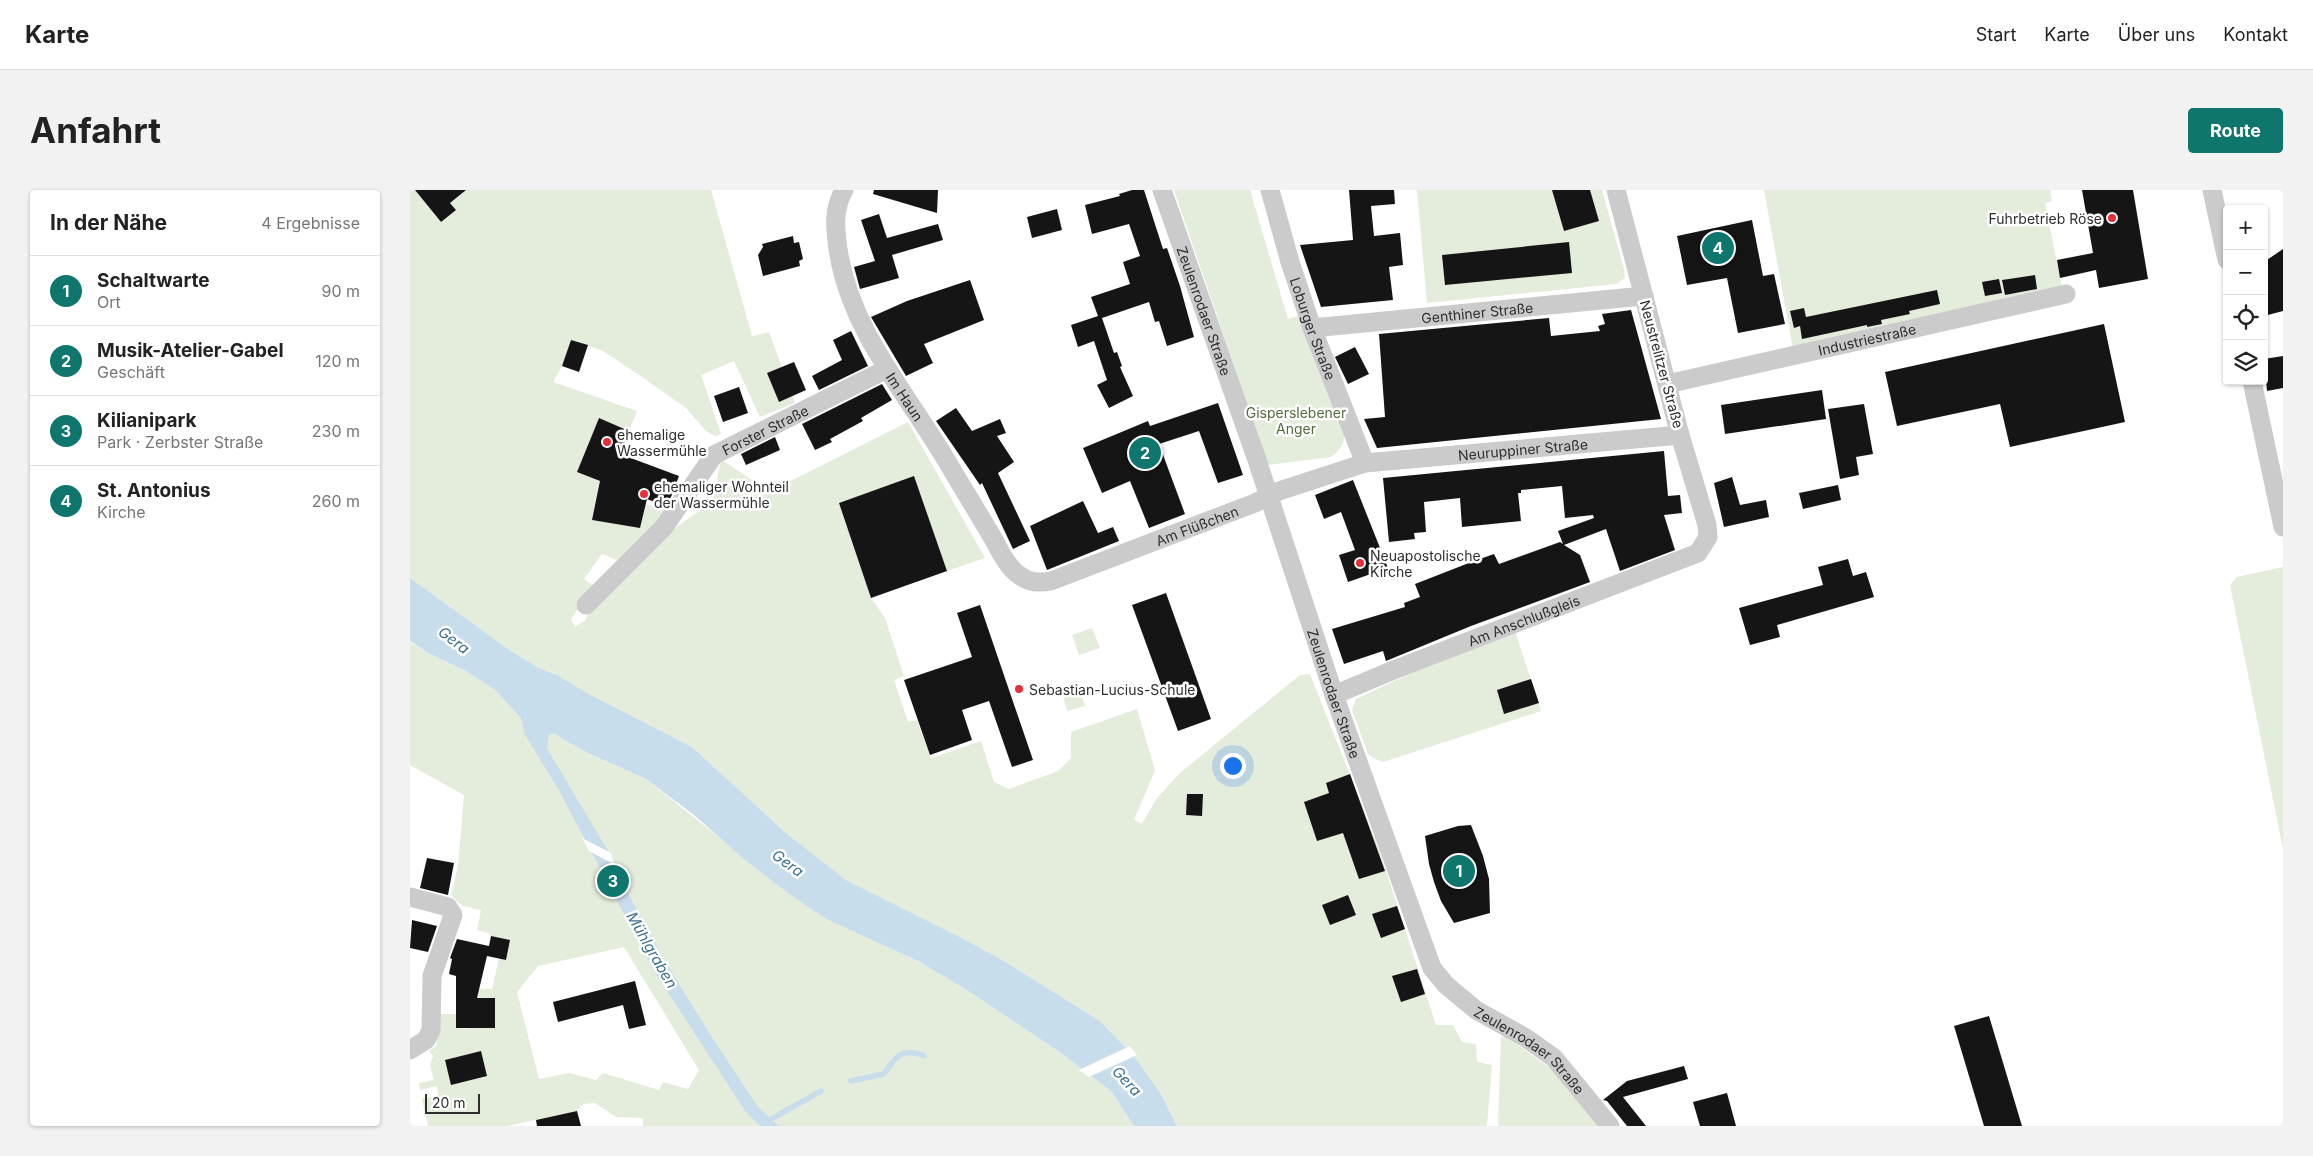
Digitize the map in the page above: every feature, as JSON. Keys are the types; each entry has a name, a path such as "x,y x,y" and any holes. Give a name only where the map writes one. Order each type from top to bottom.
{"street":[{"name":"Im Haun","path":"844,190 838,201 834,222 842,275 848,295 858,317 887,369 945,458 1004,557 1018,574 1028,581"},
{"name":"Zeulenrodaer Straße","path":"1162,190 1257,460 1267,496 1334,696 1432,968 1446,986 1476,1010 1526,1038 1554,1058 1610,1126"},
{"name":"Loburger Straße","path":"1270,190 1290,262 1312,328 1365,463"},
{"name":"Neustrelitzer Straße","path":"1616,190 1680,435 1707,525 1708,537"},
{"path":"2212,190 2225,250"},
{"name":"Industriestraße","path":"1668,384 2066,294"},
{"name":"Genthiner Straße","path":"1312,328 1644,296"},
{"name":"Forster Straße","path":"586,605 664,527 714,454 887,369"},
{"path":"2253,385 2283,527"},
{"name":"Neuruppiner Straße","path":"1365,463 1680,435"},
{"name":"Am Flüßchen","path":"1028,581 1051,581 1255,503 1267,496 1365,463"},
{"name":"Am Anschlußgleis","path":"1334,696 1396,669 1698,553 1708,537"},
{"path":"410,897 448,907 452,915 432,976 431,1030 426,1040 410,1050"}],"green space":[{"path":"410,190 415,190 441,222 456,210 450,203 466,190 711,190 752,336 769,332 795,403 760,417 734,361 701,375 721,434 715,436 706,431 686,408 603,351 571,340 562,366 553,382 637,411 629,431 599,418 577,472 607,484 596,502 592,520 640,528 646,504 667,512 617,560 602,554 584,579 594,586 571,619 575,627 586,620 588,611 672,530 708,505 715,491 721,459 769,492 908,422 985,558 947,571 914,477 839,503 871,598 885,618 904,676 894,680 908,722 917,720 931,758 981,741 994,782 1009,789 1058,771 1071,758 1071,732 1137,709 1155,770 1134,820 1142,824 1157,798 1180,773 1300,675 1310,674 1378,846 1436,1025 1453,1025 1462,1042 1476,1044 1477,1062 1492,1065 1487,1126 1177,1126 1161,1094 1134,1056 1100,1021 1004,961 846,880 786,833 692,747 589,694 557,675 539,668 511,651 410,578"},
{"name":"Gisperslebener Anger","path":"1174,190 1250,190 1288,319 1298,316 1345,431 1341,446 1331,457 1268,465"},
{"path":"1417,190 1602,190 1625,278 1616,284 1427,303"},
{"path":"1764,190 2050,190 2052,201 2045,203 2063,292 1793,349"},
{"path":"2283,567 2283,849 2230,585 2237,577"},
{"path":"1092,628 1100,648 1079,655 1072,635"},
{"path":"1514,628 1541,711 1383,762 1368,754 1352,710 1356,699 1475,643"},
{"path":"410,642 466,671 495,690 521,718 524,733 555,733 590,754 646,779 795,898 826,919 920,962 973,994 1058,1051 1111,1091 1134,1126 643,1126 643,1118 616,1117 595,1103 583,1104 577,1111 507,1126 428,1126 422,1099 438,1095 437,1086 420,1090 419,1083 434,1080 430,1065 433,1056 429,1051 436,1046 440,1014 456,1014 456,1028 468,1029 468,1023 483,1023 483,1028 495,1028 495,998 456,997 456,988 492,989 499,958 489,933 477,930 481,910 463,906 451,896 458,866 464,795 410,765","holes":["624,947 699,1070 688,1089 663,1082 659,1090 603,1073 596,1080 569,1073 539,1079 517,992 538,966"]},
{"path":"1080,690 1085,706 1067,711 1063,695"},
{"path":"1507,1035 1511,1040 1554,1071 1599,1126 1498,1126 1501,1037"}],"water":[{"path":"410,578 511,651 539,668 557,675 589,694 692,747 786,833 846,880 1004,961 1100,1021 1134,1056 1161,1094 1177,1126 1134,1126 1111,1091 1058,1051 973,994 920,962 826,919 792,896 744,859 694,815 646,779 590,754 555,733 549,735 547,748 608,851 612,864 666,963 758,1107 779,1126 760,1126 746,1112 655,973 561,794 524,733 521,718 495,690 466,671 428,653 410,641"}],"pier":[{"path":"582,838 611,853 615,865 589,851"},
{"path":"1130,1046 1137,1055 1089,1077 1079,1070"}],"building":[{"path":"415,190 466,190 450,203 456,210 441,222"},
{"path":"874,190 938,190 937,213 873,194"},
{"path":"1132,190 1144,190 1163,249 1167,248 1180,286 1194,337 1167,346 1159,321 1155,322 1149,302 1102,318 1114,353 1117,352 1122,366 1120,367 1133,396 1109,408 1097,385 1107,380 1094,341 1078,347 1071,325 1098,316 1091,297 1130,284 1123,262 1140,256 1129,224 1092,234 1085,205 1120,196 1119,194"},
{"path":"1349,190 1394,190 1395,204 1371,206 1374,236 1400,233 1403,265 1389,267 1393,300 1321,307 1300,245 1353,240"},
{"path":"1552,190 1590,190 1599,221 1564,231"},
{"path":"2082,190 2133,190 2148,279 2099,288 2096,270 2060,278 2057,260 2093,253"},
{"path":"1057,209 1062,230 1032,238 1027,217"},
{"path":"879,214 887,238 938,224 943,240 892,255 899,278 860,289 854,267 875,261 861,220"},
{"path":"1752,220 1763,276 1774,274 1785,324 1738,333 1727,278 1687,285 1677,236"},
{"path":"793,236 794,243 799,242 803,259 799,261 800,266 763,276 758,255 763,247 762,244"},
{"path":"1569,242 1572,273 1445,285 1442,255"},
{"path":"2283,249 2283,311 2268,315 2268,295 2268,259"},
{"path":"2035,275 2037,289 2005,295 2002,280"},
{"path":"1999,279 2002,293 1985,296 1982,282"},
{"path":"970,280 984,320 924,344 933,363 906,376 871,317 907,301"},
{"path":"1937,290 1940,304 1909,311 1910,314 1881,320 1882,324 1867,327 1867,325 1802,339 1800,326 1794,328 1790,311 1804,308 1806,317"},
{"path":"1631,310 1661,419 1377,448 1364,419 1385,417 1379,334 1549,318 1551,336 1600,331 1598,326 1605,324 1602,314"},
{"path":"2104,324 2125,422 2010,447 2000,404 1897,426 1885,372"},
{"path":"851,331 868,366 819,390 812,376 842,360 833,340"},
{"path":"571,340 588,345 579,372 562,366"},
{"path":"1355,347 1369,374 1348,384 1335,357"},
{"path":"2283,356 2283,388 2267,391 2268,358"},
{"path":"794,362 806,390 779,402 767,373"},
{"path":"882,384 892,400 861,418 863,421 830,439 832,442 815,450 802,424"},
{"path":"739,387 748,413 723,422 714,396"},
{"path":"1822,390 1826,419 1725,434 1721,405"},
{"path":"1218,403 1243,475 1218,483 1199,431 1159,444 1185,514 1149,528 1130,481 1102,493 1083,448 1148,421 1150,426"},
{"path":"1864,404 1873,454 1856,457 1859,475 1840,479 1828,409"},
{"path":"956,408 972,431 1000,419 1006,433 997,436 1014,462 998,473 1030,541 1013,549 982,483 980,485 936,421"},
{"name":"ehemaliger Wohnteil der Wassermühle","path":"599,418 629,431 620,454 679,476 671,497 665,506 647,499 640,528 592,520 600,481 577,472"},
{"path":"775,437 780,450 746,465 741,454"},
{"path":"1664,451 1668,496 1680,495 1682,513 1664,515 1675,550 1620,571 1606,529 1564,545 1580,555 1590,582 1471,626 1386,661 1383,651 1344,664 1332,629 1405,607 1404,603 1420,597 1415,584 1474,561 1494,554 1499,564 1560,542 1563,544 1558,531 1594,518 1593,515 1565,518 1562,486 1521,490 1521,493 1518,493 1521,521 1462,527 1460,498 1424,502 1426,532 1414,533 1415,539 1389,542 1383,478"},
{"path":"914,476 947,571 871,598 839,503"},
{"path":"1732,477 1740,505 1766,500 1769,517 1724,527 1714,483"},
{"path":"1353,480 1388,568 1348,582 1339,555 1355,550 1341,512 1324,519 1315,495"},
{"path":"1838,485 1841,500 1803,509 1799,493"},
{"path":"1083,501 1098,533 1113,527 1119,541 1047,570 1030,526"},
{"path":"1848,559 1853,576 1866,572 1874,597 1777,625 1780,637 1750,645 1739,608 1823,585 1818,567"},
{"path":"1166,593 1211,719 1178,731 1132,605"},
{"path":"980,605 1033,760 1012,767 989,701 962,710 972,740 930,755 904,680 972,657 957,613"},
{"path":"1531,679 1539,703 1504,714 1497,690"},
{"path":"1350,774 1385,871 1359,879 1343,833 1317,841 1304,802 1329,793 1326,783"},
{"path":"1187,794 1203,794 1202,816 1186,815"},
{"path":"1471,825 1483,856 1489,879 1490,913 1454,923 1441,901 1434,882 1425,836 1458,826"},
{"path":"427,858 454,863 448,895 420,888"},
{"path":"1348,895 1356,915 1330,925 1322,905"},
{"path":"1397,906 1405,929 1381,938 1372,914"},
{"path":"412,920 437,926 428,952 410,948"},
{"path":"491,936 510,940 506,960 487,956 477,998 495,998 495,1028 456,1028 456,976 449,974 452,959 450,958 457,939 489,946"},
{"path":"1417,969 1425,994 1401,1002 1392,976"},
{"path":"635,981 646,1025 629,1029 623,1005 558,1022 553,1002"},
{"path":"1989,1016 2022,1126 1984,1126 1954,1026"},
{"path":"481,1051 487,1076 451,1085 445,1060"},
{"path":"1684,1066 1688,1079 1623,1097 1646,1126 1627,1126 1607,1101 1603,1100 1627,1081"},
{"path":"1727,1093 1736,1126 1700,1126 1693,1102"},
{"path":"577,1111 581,1126 537,1126 536,1120"}],"waterway":[{"path":"851,1081 884,1074 892,1062 905,1053 910,1052 924,1056"},
{"path":"766,1122 821,1091"}],"place":[{"name":"Fuhrbetrieb Röse","path":"2112,218"},
{"name":"St. Antonius","path":"1718,248"},
{"name":"ehemalige Wassermühle","path":"607,442"},
{"name":"Musik-Atelier-Gabel","path":"1145,453"},
{"name":"ehemaliger Wohnteil der Wassermühle","path":"644,494"},
{"name":"Neuapostolische Kirche","path":"1360,563"},
{"name":"Sebastian-Lucius-Schule","path":"1019,689"},
{"name":"Schaltwarte","path":"1459,871"},
{"name":"Kilianipark","path":"613,881"}],"water label":[{"name":"Gera","path":"454,640"},
{"name":"Gera","path":"788,863"},
{"name":"Mühlgraben","path":"652,950"},
{"name":"Gera","path":"1127,1081"}]}
